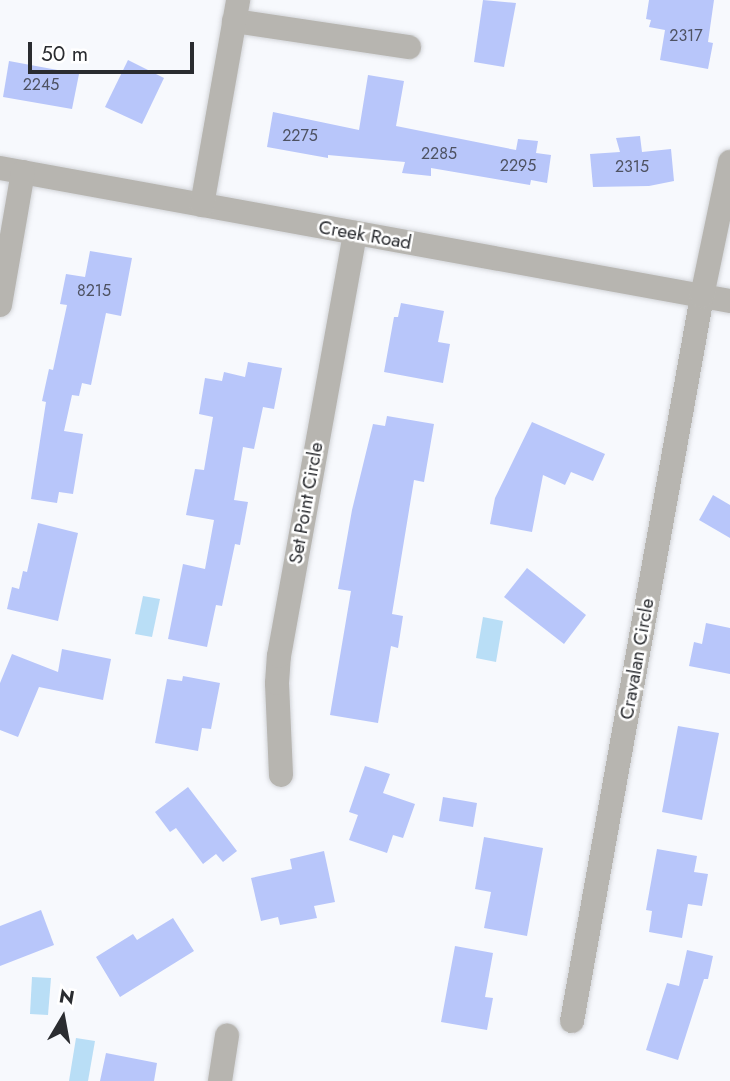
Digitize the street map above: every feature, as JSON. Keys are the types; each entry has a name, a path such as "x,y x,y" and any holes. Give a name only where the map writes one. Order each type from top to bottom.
{"street":[{"path":"202,205 236,10 409,47"},
{"name":"Cravalan Circle","path":"572,1021 702,296 730,162"},
{"path":"0,305 12,170"},
{"name":"Creek Road","path":"12,170 730,301"},
{"name":"Set Point Circle","path":"281,775 276,683 279,656 355,233"},
{"path":"219,1081 228,1036"}],"water":[{"path":"143,596 160,599 152,637 135,634"},
{"path":"483,617 503,621 496,662 476,658"},
{"path":"32,977 51,978 48,1015 30,1014"},
{"path":"76,1038 95,1041 88,1081 69,1081"}],"building":[{"path":"483,0 516,3 504,67 474,62"},
{"path":"649,0 714,0 708,42 713,43 708,69 660,60 665,30 649,27 651,20 646,19"},
{"path":"128,60 164,78 142,124 105,107"},
{"path":"9,61 79,74 72,109 3,97"},
{"path":"368,75 404,81 396,126 516,150 518,139 538,141 536,153 551,155 547,183 531,180 530,185 431,168 431,176 402,173 405,162 328,155 328,158 267,147 273,112 359,130"},
{"path":"640,136 642,152 671,149 674,181 649,186 593,187 590,154 620,152 616,138"},
{"path":"90,251 132,258 121,316 106,313 91,385 82,383 79,396 72,395 64,431 83,434 73,494 59,492 57,503 31,499 46,402 42,401 49,369 53,370 67,305 60,304 66,274 85,277"},
{"path":"401,303 444,311 438,342 450,344 443,383 384,372 394,317 398,317"},
{"path":"248,362 282,368 274,409 263,407 254,449 243,447 234,500 248,502 240,545 235,544 222,606 216,605 207,647 168,639 183,564 205,569 214,520 186,515 195,469 204,470 213,417 199,414 205,378 222,381 224,372 245,377"},
{"path":"387,416 434,424 424,482 414,480 392,614 403,616 398,648 391,646 378,723 330,715 351,591 338,589 352,510 373,424 385,426"},
{"path":"532,422 605,454 593,481 571,472 565,485 543,475 532,532 490,524 495,498"},
{"path":"713,495 730,505 730,538 699,520"},
{"path":"38,523 78,533 58,621 7,609 12,587 19,589 23,571 27,572"},
{"path":"527,568 586,615 564,644 504,597"},
{"path":"706,623 730,628 730,674 689,666 694,642 702,644"},
{"path":"62,649 111,659 103,700 39,687 18,737 0,730 0,683 12,654 58,672"},
{"path":"183,676 220,683 211,729 202,728 198,751 155,743 167,679 182,681"},
{"path":"678,726 719,733 702,820 662,812"},
{"path":"365,766 390,774 383,793 415,804 403,838 393,835 387,853 349,840 358,815 349,812"},
{"path":"188,787 237,851 223,862 216,854 203,864 176,828 170,832 155,812"},
{"path":"443,797 477,803 473,827 439,821"},
{"path":"484,837 543,848 527,936 484,928 491,892 475,889"},
{"path":"657,849 697,856 694,872 708,874 702,906 688,904 682,938 649,932 652,911 646,910"},
{"path":"324,851 335,902 314,906 317,918 280,925 278,917 261,921 251,878 292,869 290,859"},
{"path":"41,910 54,945 0,966 0,926"},
{"path":"173,918 194,951 120,997 96,957 133,934 137,940"},
{"path":"455,946 493,953 485,997 493,998 487,1030 441,1022"},
{"path":"687,950 713,956 708,979 704,979 678,1060 646,1050 667,983 679,986"},
{"path":"106,1053 157,1063 154,1081 100,1081"}]}
